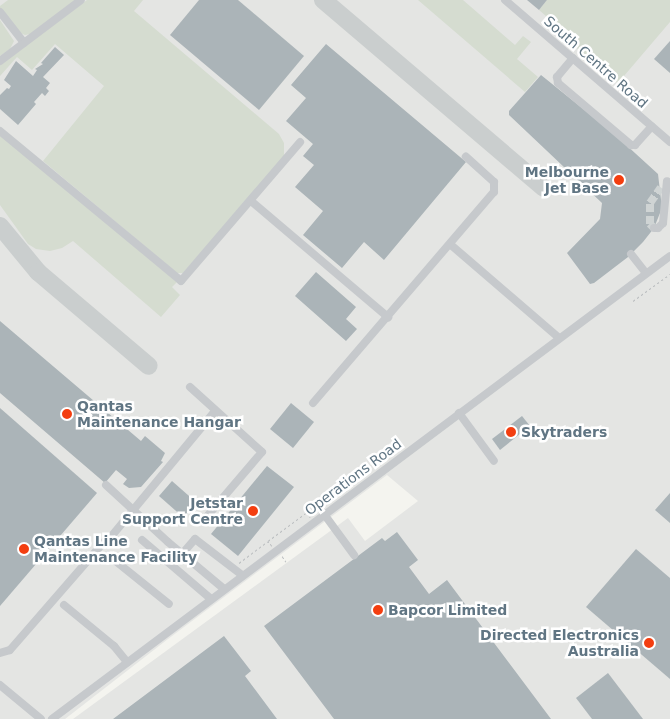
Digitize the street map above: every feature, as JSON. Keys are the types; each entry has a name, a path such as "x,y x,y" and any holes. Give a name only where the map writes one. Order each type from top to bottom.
{"street":[{"path":"0,61 81,0"},
{"name":"South Centre Road","path":"505,0 670,142"},
{"path":"0,12 24,43"},
{"path":"573,58 557,77 558,83 631,145 635,145 652,126"},
{"path":"0,131 181,281 300,142"},
{"path":"313,404 492,196 496,188 490,177 466,157"},
{"path":"661,187 668,179"},
{"path":"654,228 658,228 663,223 668,179"},
{"path":"251,201 388,317"},
{"path":"451,245 559,338"},
{"path":"631,254 646,273"},
{"name":"Operations Road","path":"52,719 670,256"},
{"path":"190,387 262,452 204,520"},
{"path":"0,653 10,650 104,542 110,538 215,411"},
{"path":"459,413 494,462"},
{"path":"106,485 182,554 224,589"},
{"path":"324,514 354,554"},
{"path":"182,554 195,539 242,576"},
{"path":"142,540 211,599"},
{"path":"108,555 122,564 169,604"},
{"path":"64,605 114,646 127,662"},
{"path":"0,685 41,719"}],"path":[{"path":"633,301 670,274"},
{"path":"232,568 268,541"}],"shaded area":[{"path":"0,0 670,0 670,719 73,719 348,518 365,541 418,501 387,475 168,639 65,719 0,719"},
{"path":"8,0 76,0 30,34 25,35 18,32 0,9 0,6"},
{"path":"87,0 143,0 134,11 279,134 284,143 284,157 183,273 177,273 43,161 104,86 55,44 32,70 17,57 0,76 0,65"},
{"path":"418,0 463,0 515,45 523,36 531,42 517,59 538,77 525,92"},
{"path":"547,0 670,0 670,22 618,83 565,38 561,29 539,10"},
{"path":"0,20 14,41 10,49 0,56"},
{"path":"0,135 177,282 172,287 180,295 161,317 73,241 62,248 50,251 36,249 28,244 0,205"}],"building":[{"path":"199,0 238,0 304,56 259,110 170,35"},
{"path":"527,0 547,0 539,10"},
{"path":"670,41 670,73 654,59"},
{"path":"326,44 466,162 384,260 364,242 342,268 303,235 323,211 295,187 314,165 303,156 313,144 286,121 306,98 291,85"},
{"path":"55,47 64,55 43,77 50,83 46,88 49,91 45,96 42,93 34,102 36,104 18,125 0,109 0,95 11,86 4,80 16,61 33,76 37,70 35,69 43,64 41,63"},
{"name":"Melbourne Jet Base","path":"541,75 613,133 658,174 662,208 654,228 628,257 594,283 590,284 567,253 600,219 602,203 509,115 509,111"},
{"path":"316,272 356,307 346,319 357,329 346,341 295,296"},
{"name":"Qantas Maintenance Hangar","path":"0,321 141,441 145,436 165,453 161,461 163,462 141,487 129,488 123,484 127,479 116,470 105,483 0,393"},
{"path":"291,403 314,422 293,448 270,429"},
{"name":"Qantas Line Maintenance Facility","path":"0,408 97,493 0,606"},
{"name":"Skytraders","path":"522,416 530,426 500,450 492,439"},
{"name":"Jetstar Support Centre","path":"267,466 294,487 238,556 211,534"},
{"path":"172,481 197,503 184,518 159,496"},
{"path":"670,493 670,523 655,510"},
{"name":"Bapcor Limited","path":"397,532 418,560 409,567 429,594 447,580 551,719 334,719 264,626 382,538 385,541"},
{"name":"Directed Electronics Australia","path":"636,549 670,578 670,679 586,607"},
{"path":"224,636 251,671 245,676 277,719 113,719"},
{"path":"608,673 643,719 592,719 576,698"}],"taxiway":[{"path":"323,0 544,188"},
{"path":"0,226 38,272 149,366"}],"tunnel":[{"path":"654,228 650,224 650,203 661,187"}],"place":[{"name":"Melbourne Jet Base","path":"619,180"},
{"name":"Qantas Maintenance Hangar","path":"67,414"},
{"name":"Skytraders","path":"511,432"},
{"name":"Jetstar Support Centre","path":"253,511"},
{"name":"Qantas Line Maintenance Facility","path":"24,549"},
{"name":"Bapcor Limited","path":"378,610"},
{"name":"Directed Electronics Australia","path":"649,643"}]}
